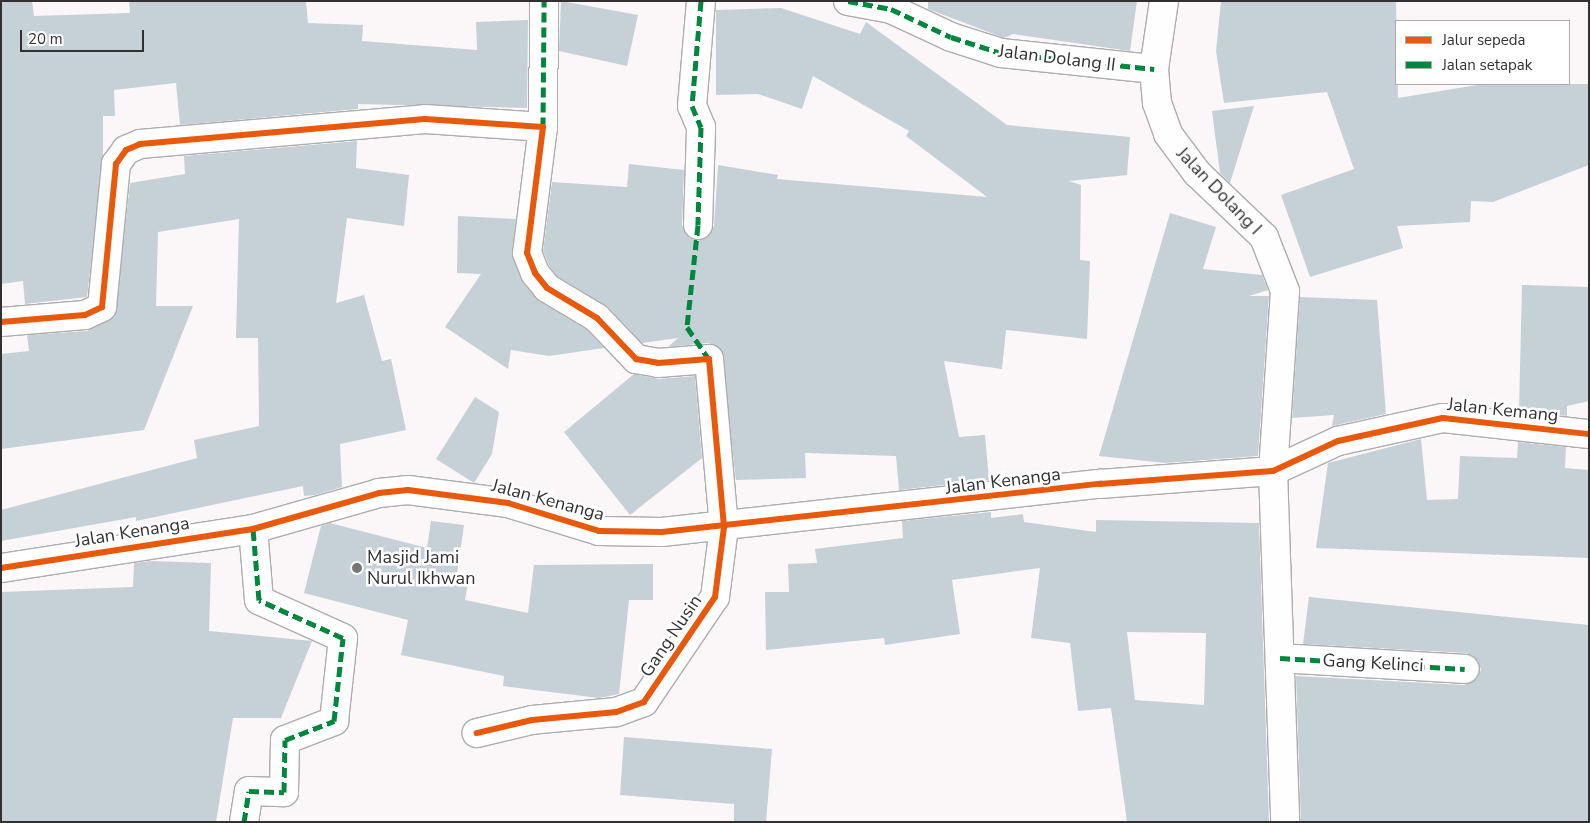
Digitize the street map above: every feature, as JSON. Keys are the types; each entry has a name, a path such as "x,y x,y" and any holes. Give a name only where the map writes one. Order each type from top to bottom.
{"street":[{"path":"1,322 85,315 102,306 116,164 126,150 140,144 425,118 543,127 544,1"},
{"path":"698,225 701,127 692,106 701,1"},
{"name":"Jalan Dolang II","path":"848,1 891,9 951,37 1001,53 1154,68"},
{"name":"Jalan Dolang I","path":"1164,1 1154,68 1157,103 1168,134 1197,173 1264,238 1285,291 1273,471"},
{"name":"Gang Nusin","path":"477,733 532,720 616,712 644,702 715,597 724,527 706,357 658,363 636,359 596,318 547,288 536,273 528,253 543,127"},
{"name":"Jalan Kemang","path":"1273,471 1338,441 1442,418 1589,434"},
{"path":"1273,471 1285,822"},
{"name":"Jalan Kenanga","path":"1,568 252,529 379,493 408,490 508,503 599,531 724,527 1100,484 1273,471"},
{"path":"244,822 249,791 284,792 285,740 334,721 343,638 259,600 252,529"},
{"name":"Gang Kelinci","path":"1280,658 1465,668"}],"building":[{"path":"1,1 32,1 34,16 130,13 129,1 306,1 308,23 363,25 362,41 477,50 476,22 528,20 527,108 358,104 358,109 180,125 176,83 114,90 115,116 103,116 103,156 87,297 25,304 23,281 1,284"},
{"path":"561,1 638,15 627,66 559,51"},
{"path":"928,1 1137,1 1130,51 1013,34 1004,38 928,9"},
{"path":"1221,1 1396,1 1395,85 1398,85 1398,98 1477,85 1589,84 1589,165 1493,202 1471,201 1470,222 1397,226 1403,248 1310,277 1281,195 1354,169 1327,92 1224,103 1216,51"},
{"path":"781,8 860,34 866,22 1007,125 1130,137 1127,175 1069,181 1081,185 1080,260 1090,261 1087,339 1006,330 1002,369 944,361 959,437 985,435 989,480 899,490 896,456 805,453 806,478 736,480 721,350 708,343 668,347 678,338 642,343 608,307 557,276 549,265 543,251 552,182 627,187 629,164 684,170 682,225 689,238 697,241 706,238 714,226 718,165 778,175 777,179 987,197 906,136 909,131 813,76 802,109 758,94 716,95 716,10"},
{"path":"1254,106 1230,183 1220,173 1212,111"},
{"path":"357,141 356,168 409,175 404,226 347,218 336,303 364,295 382,361 391,359 406,430 340,444 342,487 315,495 304,496 303,486 136,521 136,517 1,541 1,510 197,458 194,440 259,426 258,338 236,338 239,219 158,232 156,306 193,306 144,430 1,449 1,354 29,351 27,335 87,331 115,316 130,183 185,174 184,156"},
{"path":"1170,213 1216,227 1203,269 1262,275 1268,290 1249,296 1269,296 1258,456 1165,463 1099,456"},
{"path":"458,216 516,219 512,252 523,283 539,301 587,330 604,348 549,356 511,350 508,369 445,327 481,274 457,273"},
{"path":"1522,285 1589,287 1589,401 1567,406 1567,416 1519,411"},
{"path":"1300,297 1377,300 1386,414 1332,426 1334,415 1292,418"},
{"path":"634,374 659,379 695,376 702,458 630,515 564,432"},
{"path":"475,397 499,412 492,454 474,483 436,459"},
{"path":"1421,439 1427,500 1458,499 1460,456 1517,458 1518,442 1566,447 1565,468 1589,470 1589,558 1316,548 1328,463"},
{"path":"991,512 991,518 1023,514 1024,522 1096,532 1096,520 1259,523 1269,822 1127,822 1111,708 1078,711 1070,643 1031,638 1040,568 952,580 960,634 885,645 884,638 766,650 765,592 789,592 788,564 817,563 815,549 903,538 902,521","holes":["1127,632 1206,633 1204,705 1135,700"]},
{"path":"431,521 464,525 456,581 468,583 465,600 528,613 534,565 653,564 653,600 629,600 619,694 599,698 503,686 504,676 401,655 408,620 304,593 321,526 330,523 427,548"},
{"path":"151,561 211,563 209,631 312,641 281,718 233,718 216,822 1,822 1,592 133,587 134,563"},
{"path":"1309,597 1589,625 1589,822 1301,822 1296,676 1464,685 1478,678 1481,669 1474,656 1466,653 1303,644"},
{"path":"624,737 772,749 766,822 734,822 734,804 620,795"}],"marked path":[{"path":"543,127 544,1"},
{"path":"701,1 692,106 701,127 698,225 687,327 710,361"},
{"path":"848,1 891,9 951,37 1001,53 1154,69"},
{"path":"244,822 249,791 284,792 285,740 334,721 343,638 259,600 253,529"},
{"path":"1280,658 1465,669"}],"cycle path":[{"path":"1,322 85,315 102,307 116,164 126,150 140,144 425,119 543,127 527,253 535,273 547,288 597,318 636,359 658,363 709,359 724,527 715,597 644,702 616,712 532,720 477,733"},
{"path":"1,568 253,529 379,493 408,490 508,503 599,531 662,532 1100,484 1273,471 1338,441 1443,418 1589,434"}],"place":[{"name":"Masjid Jami Nurul Ikhwan","path":"357,568"}]}
